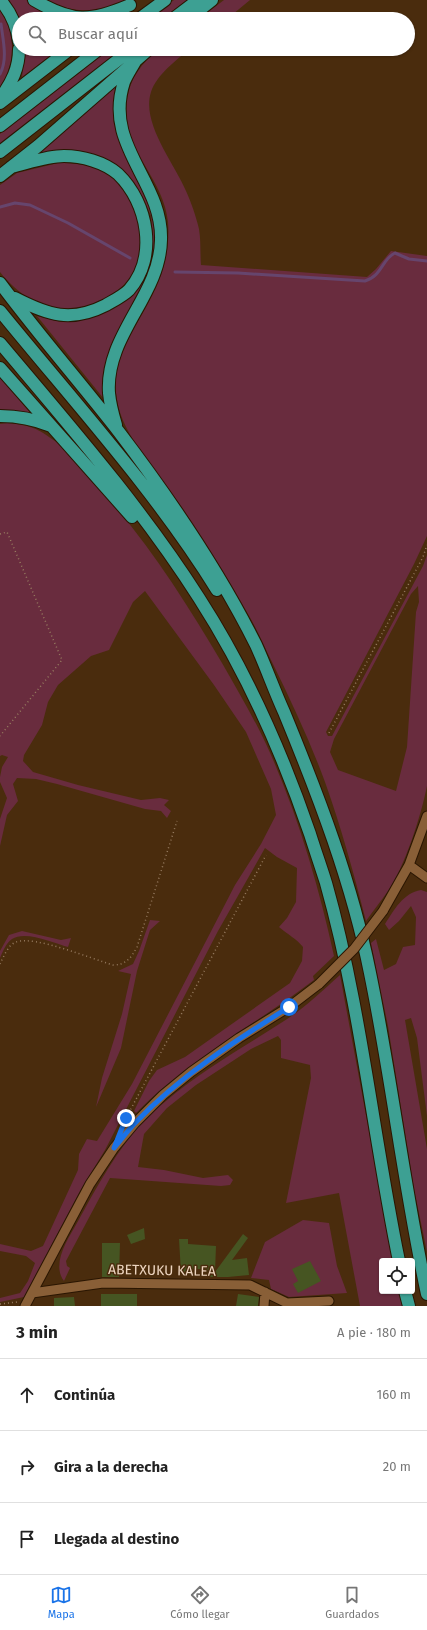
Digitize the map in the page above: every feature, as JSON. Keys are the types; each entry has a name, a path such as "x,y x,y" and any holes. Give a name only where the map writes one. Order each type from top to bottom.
{"highway":[{"path":"0,0 12,18"},
{"path":"34,0 59,12"},
{"path":"149,12 165,0"},
{"path":"182,12 198,0"},
{"path":"197,12 212,0"},
{"path":"113,12 134,3"},
{"path":"121,12 134,3"},
{"path":"0,98 10,85 15,74 19,56"},
{"path":"0,103 61,56"},
{"path":"0,126 90,56"},
{"path":"0,152 132,56"},
{"path":"0,176 64,124 133,56"},
{"path":"118,432 111,408 109,392 113,361 119,342 153,280 161,253 161,223 157,209 129,152 123,138 120,123 120,108 124,82 134,56"},
{"path":"10,296 30,306 63,316 79,315 95,310 128,290 138,276 145,257 147,237 146,224 142,211 131,190 117,174 100,163 82,158 63,156 38,160 11,167"},
{"path":"0,283 162,490 213,568 257,647 326,816 355,911 370,972 416,1245 427,1294"},
{"path":"0,311 146,488 184,540 234,618 283,711"},
{"path":"0,343 112,478 182,573 224,641 274,740 294,789 326,882 351,983 398,1258"},
{"path":"0,368 182,573"},
{"path":"0,416 13,416 38,421 53,427"},
{"path":"406,1294 408,1306"}],"street":[{"path":"26,1304 90,1184 114,1148 135,1123 163,1095 239,1038 289,1007 319,984 354,949 383,911 409,865 427,816"},
{"path":"409,865 427,878"},
{"name":"ABETXUKU KALEA","path":"32,1293 103,1283 250,1285 287,1303 329,1300"},
{"path":"264,1306 265,1292"}],"path":[{"path":"0,534 7,532 62,660 0,736"},
{"path":"329,733 423,557 427,545"},
{"path":"0,964 10,946 15,942 32,940 113,966 126,962 132,956 137,947 177,821"},
{"path":"123,1124 266,855"},
{"path":"0,1304 26,1304"}],"shaded area":[{"path":"7,0 26,0 48,12 14,12"},
{"path":"48,0 126,0 107,8 97,10 77,10 57,5"},
{"path":"174,0 187,0 171,12 158,12"},
{"path":"224,0 250,0 235,12 208,12"},
{"path":"0,11 9,29 12,49 9,69 0,87"},
{"path":"24,56 50,56 22,77"},
{"path":"101,56 113,56 0,144 0,134"},
{"path":"152,56 181,56 167,68 154,85 149,104 151,117 160,143 181,180 192,204 200,233 201,265 367,277 391,251 427,256 427,536 414,564 326,732 328,736 332,736 423,566 427,555 427,786 417,826 406,855 388,891 366,921 347,851 325,782 307,736 286,691 240,599 186,513 133,440 120,414 116,386 120,359 160,278 168,241 168,222 165,206 159,191 136,148 130,133 127,117 127,100 131,85 138,71","holes":["418,586 419,602 416,612 407,747 396,791 338,770 330,752 334,739 411,594"]},
{"path":"116,85 113,103 116,124 150,201 157,228 155,253 147,282 125,317 112,344 103,374 104,399 37,316 61,322 81,320 105,312 125,296 149,261 153,236 151,216 143,197 125,174 104,158 73,150 37,153"},
{"path":"58,163 83,165 108,173 129,195 138,211 140,218 141,244 137,261 131,276 119,289 109,296 99,302 79,308 66,309 53,307 30,299 9,283 0,272 0,185 17,173"},
{"path":"0,377 31,414 0,413"},
{"path":"7,423 24,425 39,430 56,442 74,459 132,527 179,593 208,640 266,743 291,804 315,879 334,956 313,976 314,980 200,1059 177,1076 136,1113 134,1111 149,1081 157,1070 185,1057 290,983 302,961 303,947 301,944 279,927 287,918 296,902 297,868 277,857 265,848 218,931 105,1150 80,1191 24,1297 0,1302 0,1298 20,1293 28,1281 35,1263 26,1256 0,1251 0,1244 31,1251 43,1246 78,1170 79,1154 87,1139 97,1141 132,1084 235,885 261,844 276,815 271,789 246,732 214,685 145,591 133,602 109,650 91,656 58,685 48,702 42,725 24,755 23,761 33,772 78,785 141,800 160,798 169,800 164,805 171,811 167,818 161,811 145,809 36,779 17,778 13,784 18,801 7,815 0,846 0,819 7,798 0,782 0,777 2,767 8,757 2,755 0,756 0,424"},
{"path":"421,890 427,892 427,1116 417,1038 411,1018 405,1020 427,1149 427,1252 414,1189 388,1026 371,943 376,939 384,970 396,964 403,947 415,945 416,917 411,906 399,921 389,930 385,924 404,898"},
{"path":"150,920 160,921 150,930 137,971 121,1048 96,1107 102,1078 122,1014 131,974 118,971 133,964"},
{"path":"22,931 61,940 71,938 68,947 40,938 24,936 18,937 12,939 8,943 0,958 0,951 9,935"},
{"path":"340,975 392,1258 379,1258 379,1294 400,1294 402,1306 360,1306 339,1193 286,1203 311,1078 310,1065 281,1058 281,1040 278,1036 251,1049 196,1085 167,1108 144,1134 138,1167 164,1170 203,1178 228,1175 233,1180 230,1185 221,1186 110,1178 66,1261 67,1266 70,1268 64,1281 60,1274 59,1267 62,1252 66,1244 108,1169 125,1143 145,1119 194,1079 299,1011"},
{"path":"303,1220 329,1223 337,1266 347,1293 289,1297 271,1289 269,1280 251,1278 265,1242"}],"building":[{"path":"144,1228 145,1239 131,1244 127,1235"},
{"path":"243,1234 248,1238 232,1260 247,1258 249,1275 208,1277 207,1269 188,1269 188,1273 181,1273 179,1239 188,1239 188,1244 216,1246 215,1272"},
{"path":"102,1243 120,1243 119,1277 102,1277"},
{"path":"310,1261 321,1281 298,1293 293,1284 298,1281 292,1269"},
{"path":"101,1294 137,1294 137,1306 101,1306"},
{"path":"238,1294 259,1297 258,1306 236,1306"},
{"path":"74,1297 75,1306 54,1306 54,1298"}],"waterway":[{"path":"0,74 4,62 4,43 1,24"},
{"path":"0,207 15,203 30,205 68,223 130,258"},
{"path":"175,272 238,273 365,281 371,279 379,272 387,259 395,253 409,259 427,261"}],"route":[{"path":"126,1118 114,1148 135,1123 163,1095 239,1038 289,1007"}]}
